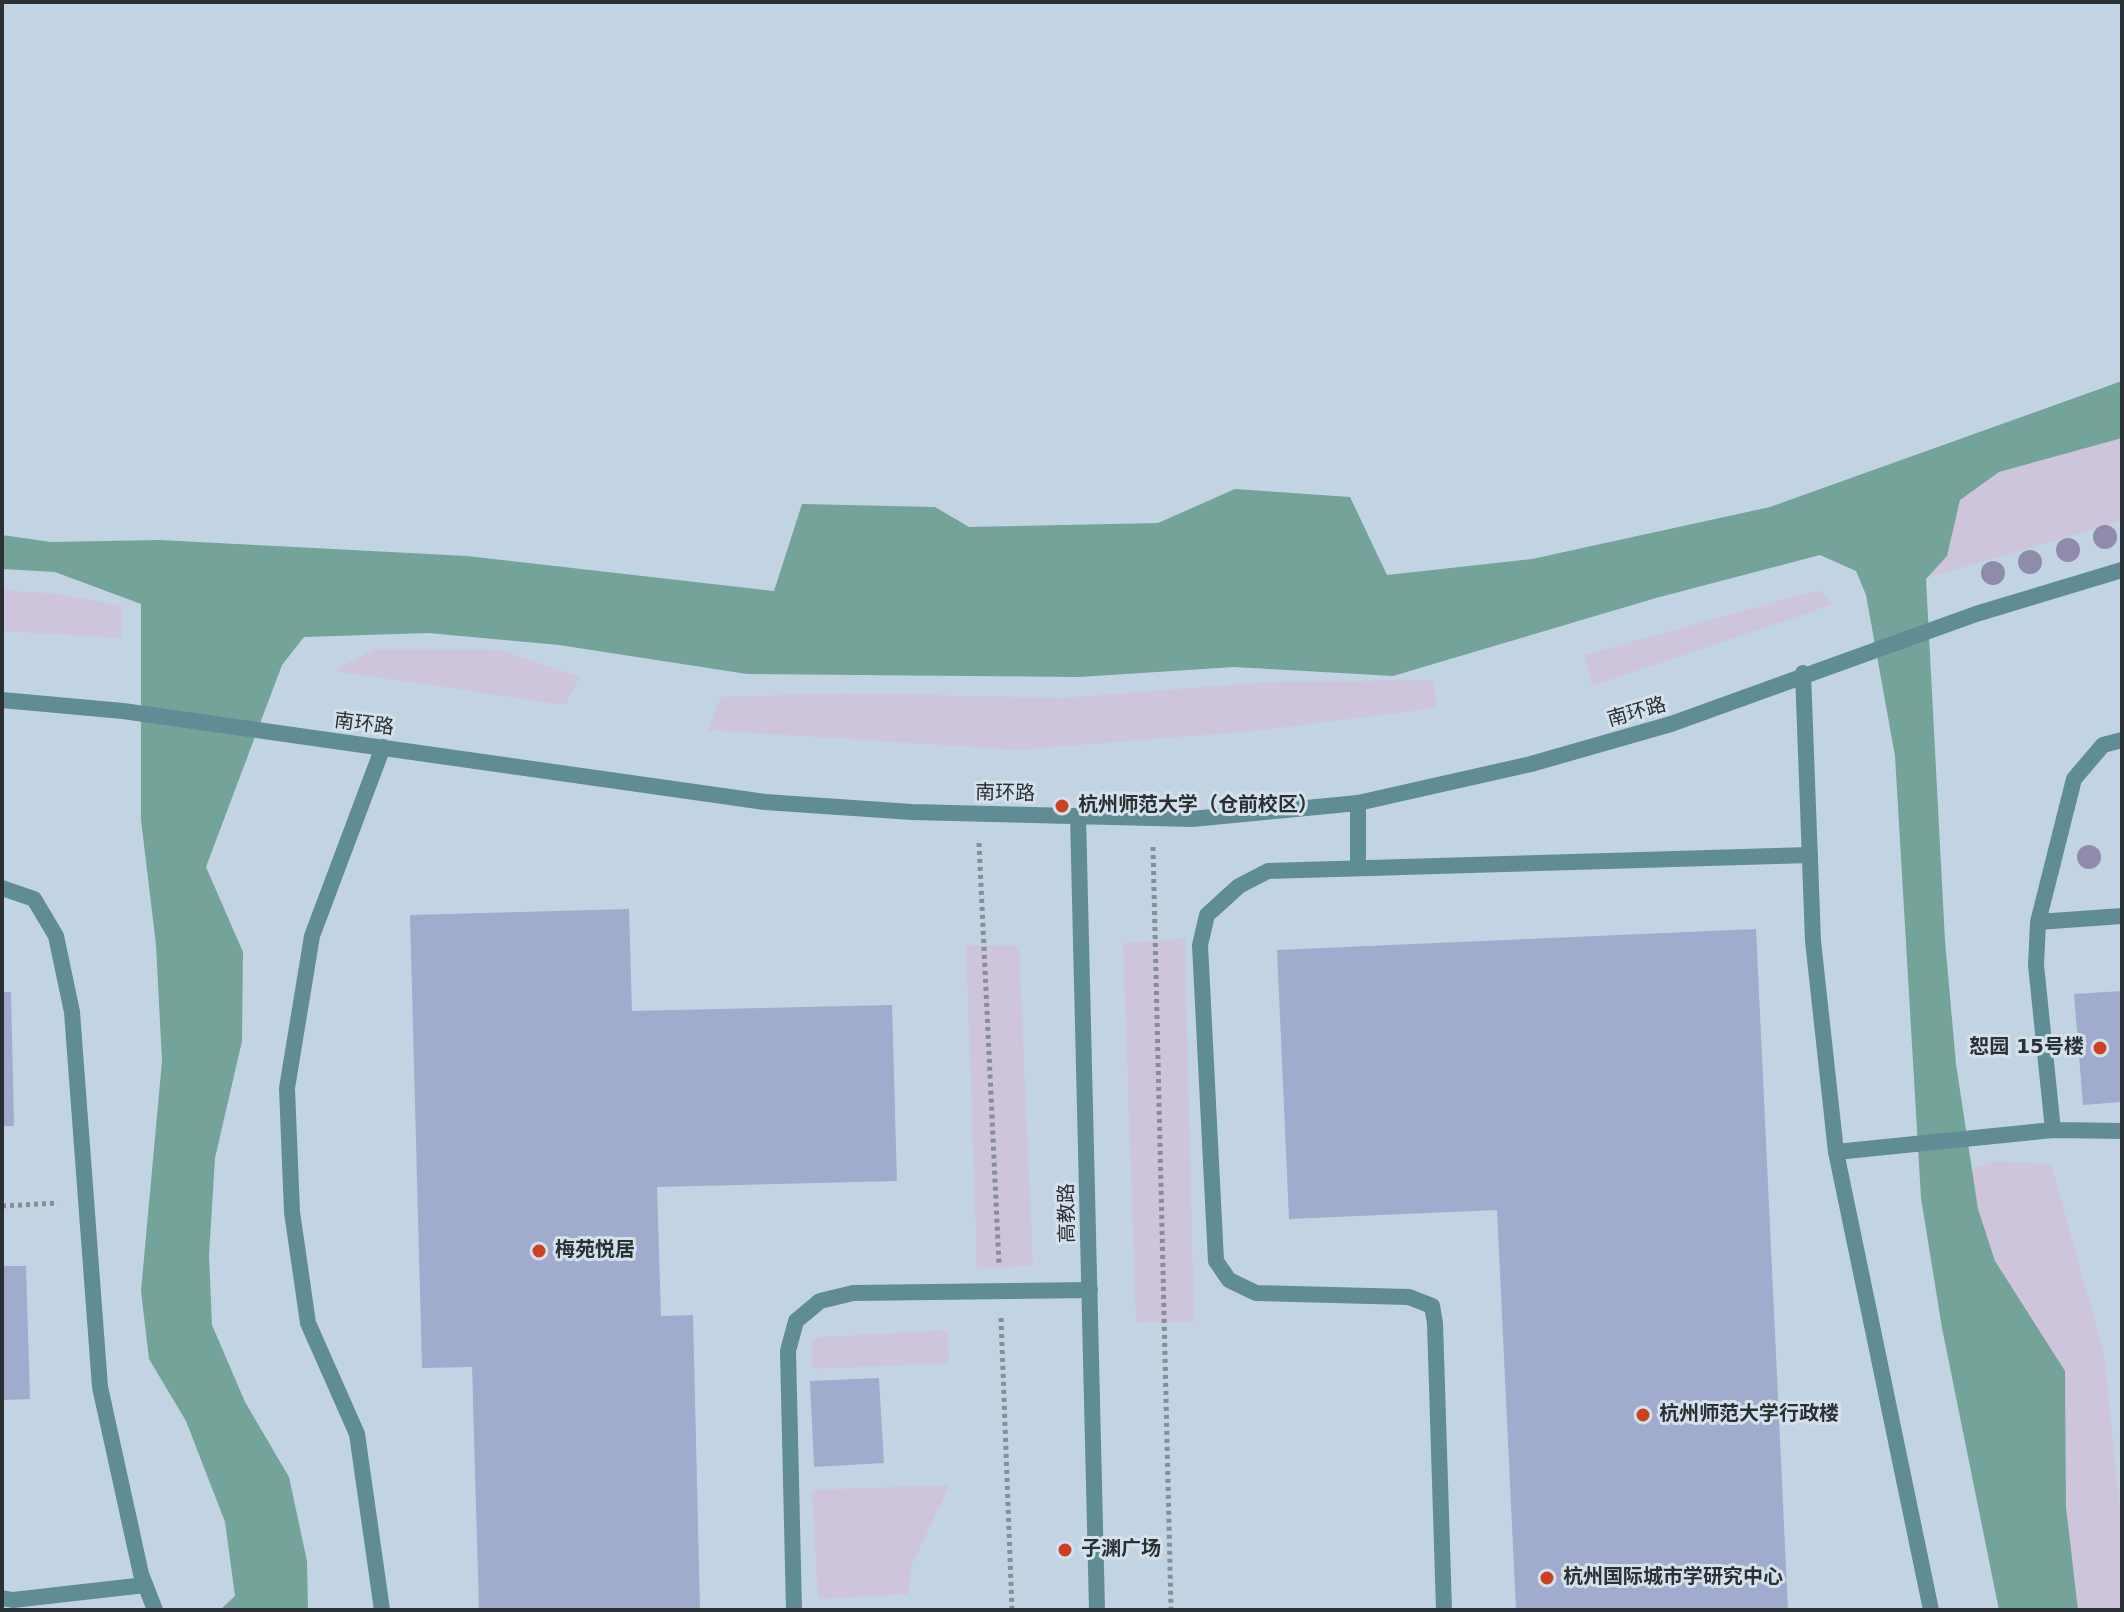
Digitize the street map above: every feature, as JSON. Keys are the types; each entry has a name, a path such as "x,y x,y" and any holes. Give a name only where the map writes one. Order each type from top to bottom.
{"street":[{"name":"南环路","path":"2,700 123,711 765,802 978,814 1192,819 1358,803 1531,764 1671,724 1803,673 1976,614 2122,570"},
{"path":"1803,673 1813,941 1836,1152 1931,1610"},
{"path":"2053,1130 2036,965 2038,922 2074,779 2103,745 2122,740"},
{"path":"382,1610 357,1434 308,1323 292,1212 287,1088 312,936 383,747"},
{"path":"1358,803 1358,867"},
{"name":"高教路","path":"1078,816 1097,1610"},
{"path":"1444,1610 1432,1306 1409,1297 1256,1293 1229,1280 1216,1261 1200,945 1207,915 1239,886 1268,871 1810,855"},
{"path":"2,888 34,899 56,936 72,1012 100,1387 145,1585 155,1610"},
{"path":"2038,922 2122,916"},
{"path":"1836,1152 2053,1130 2122,1131"},
{"path":"794,1610 788,1351 796,1321 820,1301 853,1293 1090,1290"},
{"path":"2,1598 13,1600 145,1585"}],"path":[{"path":"978,814 1012,1610"},
{"path":"1152,818 1171,1610"},
{"path":"2,1206 87,1202"}],"shaded area":[{"name":"杭州师范大学（仓前校区）","path":"2,2 2122,2 2122,1610 2,1610"},
{"path":"2122,381 2122,438 1999,472 1960,500 1947,556 1926,579 1945,941 1956,1064 1978,1209 1995,1261 2065,1371 2066,1507 2078,1610 1999,1610 1942,1328 1921,1198 1895,756 1866,595 1856,571 1820,555 1656,598 1393,676 1234,667 1079,677 747,674 559,645 428,633 304,637 282,665 206,867 243,952 242,1041 215,1158 209,1256 212,1325 245,1402 289,1477 307,1561 308,1610 220,1610 235,1596 225,1522 186,1421 149,1359 141,1291 162,1061 156,945 141,820 141,604 55,572 2,569 2,535 51,542 160,540 467,556 774,591 802,504 935,507 969,527 1158,523 1235,489 1350,497 1387,575 1532,559 1770,507"},
{"path":"2122,438 2122,521 1926,578 1947,556 1960,500 1999,472"},
{"path":"2,590 59,594 122,606 121,638 2,631"},
{"path":"1818,590 1834,604 1592,686 1584,655"},
{"path":"374,649 500,650 580,677 565,705 334,671"},
{"path":"1434,680 1436,708 1254,731 1018,750 707,730 721,697 845,693 1063,698 1267,682"},
{"path":"1185,938 1194,1322 1136,1323 1123,943"},
{"path":"966,945 1019,946 1033,1266 977,1269"},
{"path":"1993,1161 2051,1164 2104,1353 2122,1530 2122,1610 2078,1610 2066,1507 2065,1371 1995,1261 1978,1209 1972,1169"},
{"path":"948,1330 949,1363 813,1369 811,1342 821,1337"},
{"path":"950,1485 912,1564 908,1594 818,1599 812,1490"}],"building":[{"name":"梅苑悦居","path":"629,909 632,1011 892,1005 897,1181 657,1187 661,1316 693,1315 700,1610 479,1610 472,1367 422,1368 410,915"},
{"name":"杭州师范大学行政楼","path":"1756,929 1788,1610 1516,1610 1497,1210 1289,1219 1277,950"},
{"name":"恕园 15号楼","path":"2122,991 2122,1102 2083,1105 2074,994"},
{"path":"2,992 11,992 14,1126 2,1126"},
{"path":"2,1266 26,1266 30,1399 2,1400"},
{"path":"879,1378 884,1463 814,1467 810,1381"}],"place":[{"name":"杭州师范大学（仓前校区）","path":"1062,806"},
{"name":"恕园 15号楼","path":"2100,1048"},
{"name":"梅苑悦居","path":"539,1251"},
{"name":"杭州师范大学行政楼","path":"1643,1415"},
{"name":"子渊广场","path":"1065,1550"},
{"name":"杭州国际城市学研究中心","path":"1547,1578"}]}
